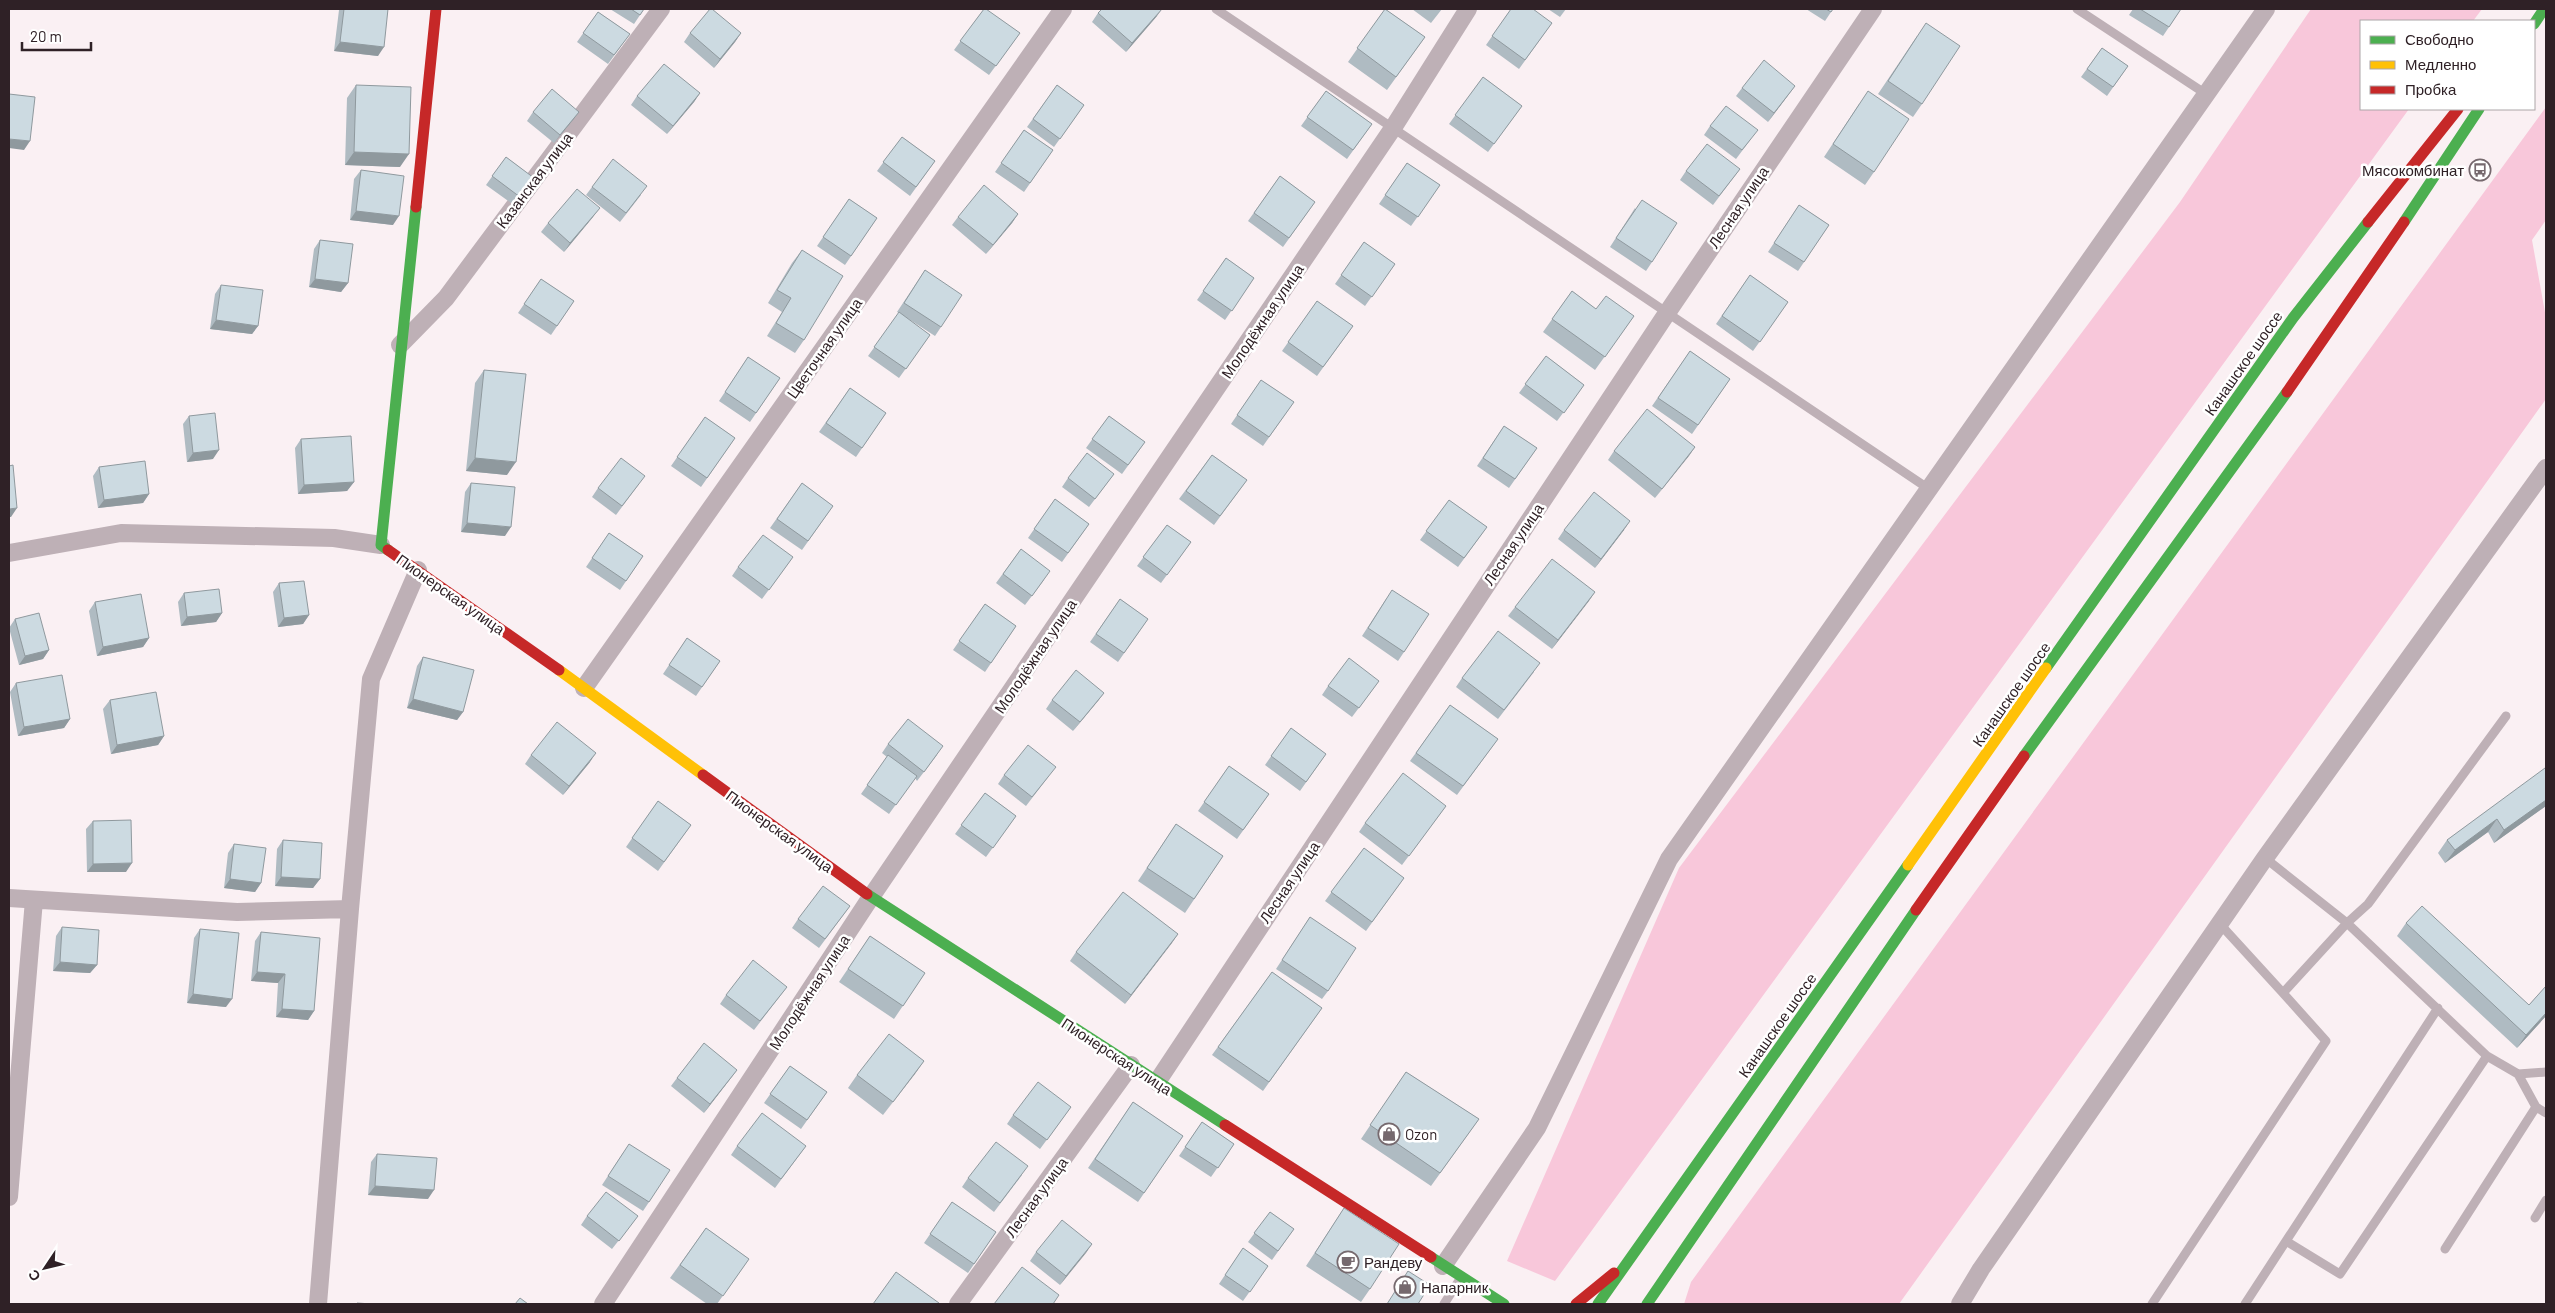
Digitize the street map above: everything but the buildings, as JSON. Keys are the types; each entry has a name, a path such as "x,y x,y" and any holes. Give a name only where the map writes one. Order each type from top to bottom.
{"main road":[{"path":"381,545 400,345 436,9"},
{"path":"2529,20 2538,9"},
{"path":"2535,22 2544,9"},
{"name":"Канашское шоссе","path":"1598,1304 2293,318 2457,110"},
{"path":"1647,1304 1969,832 2324,341 2478,110"},
{"name":"Пионерская улица","path":"381,545 584,688 872,897 1156,1082 1504,1304"},
{"path":"1576,1304 1630,1260"}],"street":[{"name":"Казанская улица","path":"400,345 446,298 660,9"},
{"name":"Цветочная улица","path":"584,688 1063,9"},
{"name":"Молодёжная улица","path":"603,1304 872,897 1393,128 1468,9"},
{"name":"Лесная улица","path":"1156,1082 1667,313 1873,9"},
{"path":"1443,1266 1537,1128 1668,859 2266,9"},
{"path":"1960,1304 1981,1269 2219,923 2546,468"},
{"name":"Пионерская улица","path":"9,553 121,534 334,538 381,545"},
{"path":"318,1304 350,909 371,680 418,570"},
{"path":"9,898 237,912 350,909"},
{"path":"9,1197 34,900"},
{"name":"Лесная улица","path":"958,1304 1131,1065"}],"lane":[{"path":"1216,9 1929,489"},
{"path":"2077,9 2206,94"},
{"path":"2283,993 2368,904 2506,716"},
{"path":"2265,858 2347,924 2488,1056 2518,1074 2536,1107 2546,1113"},
{"path":"2152,1304 2326,1042 2219,923"},
{"path":"2244,1304 2438,1008"},
{"path":"2286,1241 2340,1274 2488,1056"},
{"path":"2518,1074 2546,1072"},
{"path":"2446,1249 2536,1107"},
{"path":"2535,1218 2546,1200"},
{"path":"1444,1304 1462,1278"}],"shaded area":[{"path":"2311,9 2482,9 2474,20 2360,20 2360,110 2408,110 1555,1281 1507,1261 1679,868 2180,202"},
{"path":"2546,107 2546,220 2532,240 2546,318 2546,399 1899,1304 1684,1304 1691,1282"}],"traffic: fast":[{"path":"2535,22 2544,9"},
{"path":"2404,222 2478,110"},
{"path":"388,550 381,545 416,207"},
{"path":"2046,668 2293,318 2368,222"},
{"path":"2024,756 2287,392"},
{"path":"1598,1304 1908,865"},
{"path":"867,894 1225,1125"},
{"path":"1647,1304 1916,910"},
{"path":"1431,1257 1504,1304"}],"traffic: slow":[{"path":"1908,865 2046,668"},
{"path":"559,670 703,775"}],"traffic: jam":[{"path":"416,207 436,9"},
{"path":"2368,222 2457,110"},
{"path":"2287,392 2404,222"},
{"path":"388,550 559,670"},
{"path":"1916,910 2024,756"},
{"path":"703,775 867,894"},
{"path":"1225,1125 1431,1257"},
{"path":"1576,1304 1614,1273"}],"place":[{"name":"Мясокомбинат","path":"2480,170"},
{"name":"Ozon","path":"1389,1134"},
{"name":"Рандеву","path":"1348,1262"},
{"name":"Напарник","path":"1405,1287"}]}
